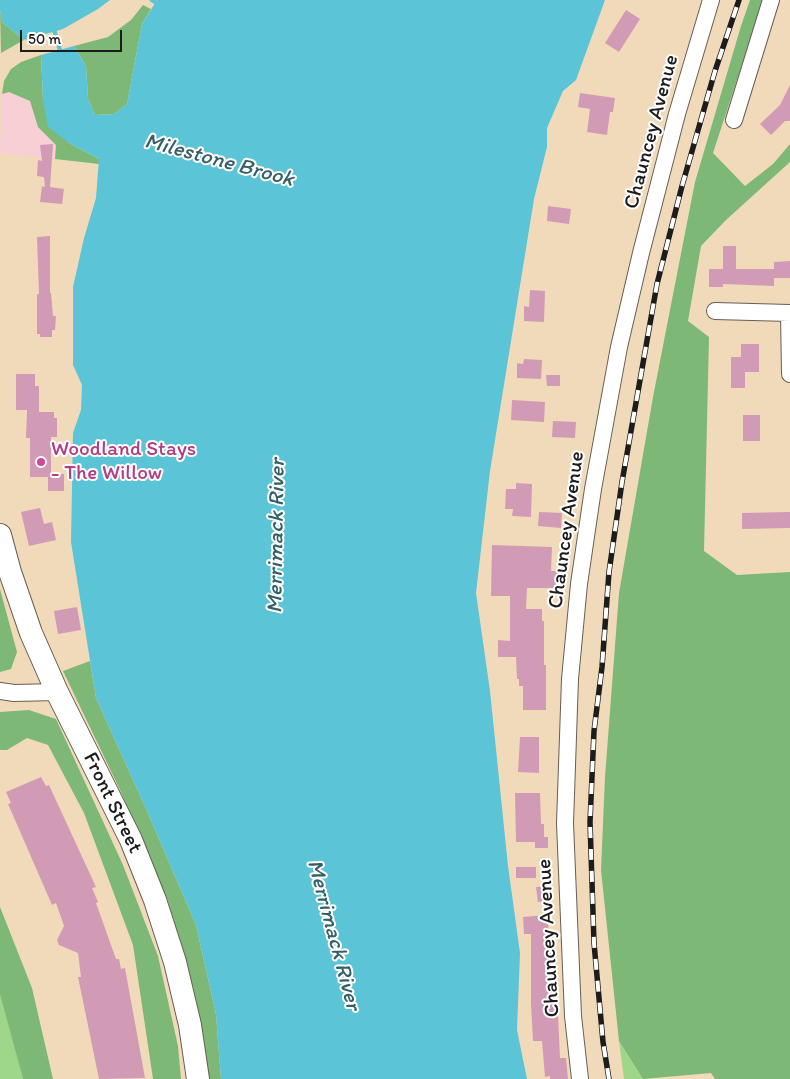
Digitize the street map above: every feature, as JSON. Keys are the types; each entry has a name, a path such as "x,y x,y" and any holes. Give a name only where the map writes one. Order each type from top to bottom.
{"main road":[{"name":"Front Street","path":"0,535 10,572 31,634 57,692 131,840 153,893 177,971 190,1026 198,1079"}],"street":[{"name":"Chauncey Avenue","path":"580,1079 573,1016 565,823 570,679 579,584 593,489 621,338 677,114 711,0"},
{"path":"734,120 770,0"},
{"path":"715,311 790,313 790,374"},
{"path":"0,691 14,693 57,692"}],"shaded area":[{"path":"9,92 30,101 38,127 56,145 55,159 0,153 2,94"}],"green space":[{"path":"750,0 763,0 713,153 745,186 773,164 790,144 790,162 726,220 701,246 688,321 709,337 704,551 737,575 790,572 790,1079 715,1079 711,1073 643,1079 619,1041 601,870 605,777 619,593 653,397 695,182"},
{"path":"143,5 151,9 142,24 127,104 114,114 95,115 88,99 86,66 74,46 108,37 131,20"},
{"path":"0,11 3,23 24,40 1,53"},
{"path":"41,55 43,99 69,143 99,159 99,164 55,159 56,145 38,127 30,101 9,92 2,94 4,81 11,69 21,62"},
{"path":"0,589 17,652 11,669 0,672"},
{"path":"90,661 96,698 196,925 216,1014 221,1079 207,1079 197,1005 168,901 120,790 63,671"},
{"path":"29,710 56,719 123,865 158,956 178,1046 181,1079 153,1079 133,945 84,813 48,745 27,738 7,750 0,750 0,712"},
{"path":"0,907 32,988 53,1079 23,1079 0,994"},
{"path":"1,995 23,1079 0,1079"},
{"path":"619,1041 643,1079 624,1079"}],"water":[{"path":"0,0 110,0 63,29 24,40 3,23"},
{"name":"Merrimack River","path":"157,0 605,0 576,80 563,91 547,128 547,147 534,199 490,471 476,593 490,691 508,866 520,953 517,1030 527,1079 221,1079 216,1014 196,925 96,698 71,542 73,433 81,410 82,385 73,365 73,287 84,238 96,198 99,159 69,143 48,127 43,99 41,55 74,46 86,66 88,99 95,115 114,114 127,104 142,24"}],"building":[{"path":"626,10 640,19 619,52 605,43"},
{"path":"790,85 790,121 785,121 771,135 760,124 780,105"},
{"path":"580,93 615,98 613,112 610,112 607,135 587,132 590,109 578,107"},
{"path":"53,144 50,187 64,189 62,204 40,202 42,186 45,187 44,177 37,176 38,160 42,161 40,145"},
{"path":"548,206 571,209 569,224 547,221"},
{"path":"50,236 50,293 53,316 56,316 55,330 52,330 52,337 40,337 40,334 37,334 37,294 39,294 37,237"},
{"path":"723,246 736,246 736,269 774,269 774,262 790,261 790,278 774,278 774,286 723,284 723,287 709,287 709,269 723,269"},
{"path":"530,290 545,291 544,322 524,321 524,306 529,307"},
{"path":"741,344 759,344 759,372 745,372 745,388 731,388 731,357 741,357"},
{"path":"524,359 542,360 541,379 517,378 517,363 523,364"},
{"path":"16,374 35,374 35,386 39,386 39,412 54,412 54,418 57,418 57,437 51,437 51,474 64,474 64,491 48,491 48,477 30,477 30,438 26,438 27,410 16,410"},
{"path":"546,375 560,375 560,386 547,386"},
{"path":"512,400 545,402 544,422 511,420"},
{"path":"743,415 760,415 760,441 743,441"},
{"path":"553,421 576,422 575,438 552,437"},
{"path":"516,483 532,484 531,517 512,516 513,509 505,509 506,489 516,489"},
{"path":"40,508 44,524 52,522 56,540 29,546 21,512"},
{"path":"539,512 562,513 561,528 538,526"},
{"path":"790,512 790,528 742,529 742,513"},
{"path":"492,545 552,547 551,571 558,571 558,588 527,588 526,609 542,609 542,621 544,621 544,665 546,665 546,710 523,710 523,686 519,686 519,679 517,679 516,657 498,657 498,640 510,641 510,596 491,596"},
{"path":"77,607 81,630 58,634 54,611"},
{"path":"520,737 539,737 539,773 518,772"},
{"path":"41,777 46,786 49,785 96,887 92,888 98,902 96,903 116,959 119,959 121,969 125,968 145,1078 99,1079 78,977 81,977 78,953 59,945 57,940 64,926 56,903 52,905 8,804 11,803 6,792"},
{"path":"515,793 540,793 541,824 544,824 544,837 548,837 548,848 535,848 535,842 516,842"},
{"path":"516,867 536,867 536,878 516,878"},
{"path":"551,886 553,900 538,902 536,887"},
{"path":"548,915 549,953 554,953 554,994 557,994 560,1058 566,1058 568,1079 550,1079 550,1076 545,1077 542,1041 533,1041 531,934 524,934 523,917"}],"waterway":[{"name":"Milestone Brook","path":"53,26 61,54"}],"railway":[{"path":"609,1079 603,1042 594,943 590,822 594,731 602,667 609,572 622,482 657,284 682,186 715,71 739,0"}],"place":[{"name":"Woodland Stays - The Willow","path":"41,462"}]}
